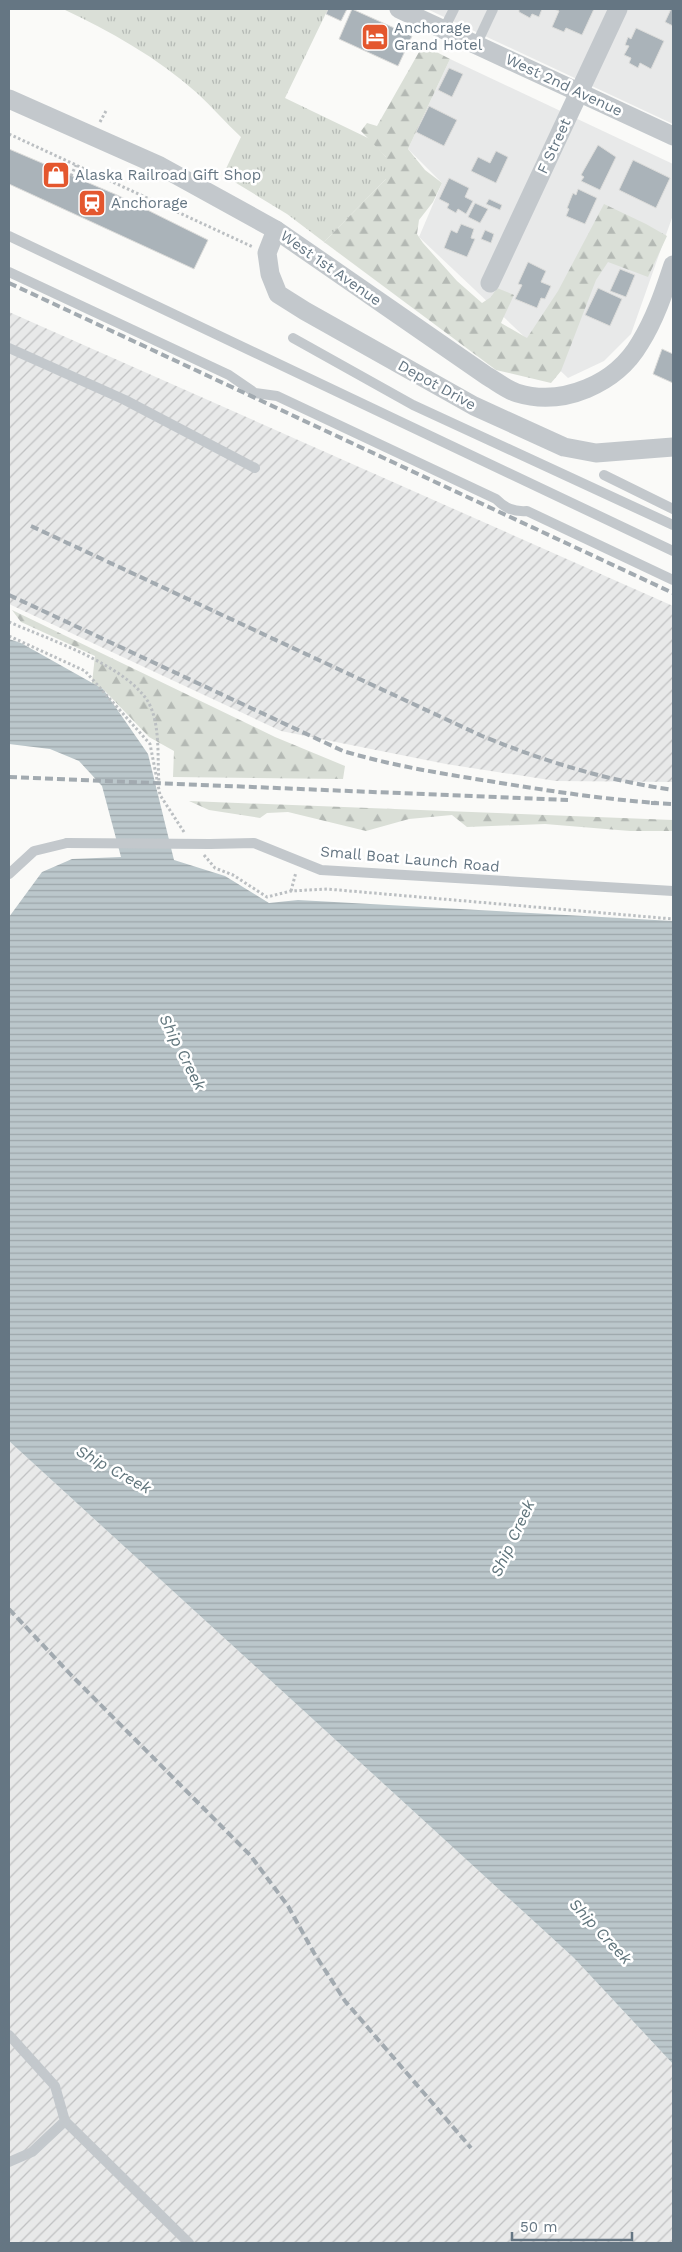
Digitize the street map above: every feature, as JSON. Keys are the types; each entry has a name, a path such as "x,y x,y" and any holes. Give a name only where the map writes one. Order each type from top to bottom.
{"street":[{"name":"F Street","path":"490,283 618,9"},
{"name":"West 2nd Avenue","path":"404,10 673,136"},
{"name":"West 1st Avenue","path":"9,99 160,166 276,230 487,376 517,393 564,397 592,387 616,371 640,345 657,311 673,265"},
{"name":"Depot Drive","path":"276,230 267,253 270,274 278,294 474,406 564,447 596,453 673,447"}],"lane":[{"path":"444,29 454,9"},
{"path":"476,43 493,9"},
{"path":"9,236 673,551"},
{"path":"9,272 229,374 254,393 278,396 496,499 503,506 515,512 527,511 673,580"},
{"path":"293,338 413,405 673,525"},
{"path":"9,348 125,400 255,468"},
{"path":"604,475 673,509"},
{"name":"Small Boat Launch Road","path":"9,874 34,852 68,843 254,843 321,870 673,891"},
{"path":"9,2035 55,2086 65,2121 189,2243"},
{"path":"9,2162 32,2152 65,2121"}],"path":[{"path":"100,124 107,109"},
{"path":"71,176 76,165"},
{"path":"9,622 91,657 127,680 147,700 155,722 160,796"},
{"path":"9,636 85,671 150,744 160,796 189,838"},
{"path":"202,853 215,868 233,875 267,897 291,891 327,889 673,919"},
{"path":"291,891 299,861"}],"shaded area":[{"path":"427,9 673,9 673,124"},
{"path":"450,59 673,164 673,215 631,334 604,361 568,378 419,237 442,183 408,149"},
{"path":"9,312 673,606 673,782 556,781 446,764 281,731 9,604"},
{"path":"9,1441 574,1958 673,2064 673,2243 9,2243"}],"green space":[{"path":"63,9 328,9 285,98 370,139 386,157 386,179 324,242 287,214 223,175 241,137 197,93 166,68 133,46"},
{"path":"423,45 450,59 408,149 425,170 442,183 433,202 419,220 417,234 457,281 482,303 491,297 497,288 514,295 501,323 527,338 558,291 604,204 667,236 648,277 608,262 596,280 561,371 551,383 496,370 324,242 386,179 386,157 361,131 367,123 377,126"},
{"path":"12,610 275,737 345,766 343,779 173,777 174,751 149,737 103,689 92,683 95,656 21,622"},
{"path":"189,801 673,820 673,831 630,831 545,824 467,827 452,815 409,819 366,831 288,812 267,813 260,818 209,810"}],"water":[{"name":"Ship Creek","path":"9,639 21,643 103,689 148,754 174,860 225,876 269,903 298,900 673,921 673,2064 574,1958 9,1441 9,917 42,872 72,859 121,857 102,786 79,761 50,749 9,744"}],"building":[{"path":"328,9 347,9 341,21 326,14"},
{"name":"Anchorage Grand Hotel","path":"352,9 412,36 398,66 339,39"},
{"path":"519,9 542,9 539,17 532,14 530,18 519,12"},
{"path":"554,9 594,9 582,35 566,28 564,32 552,27 559,11"},
{"path":"671,9 673,9 673,26 665,22"},
{"path":"636,28 664,41 651,69 640,63 638,68 629,63 631,58 624,55 629,46 625,45 628,37 631,39"},
{"path":"449,68 463,74 452,97 438,90"},
{"path":"429,106 457,120 444,146 416,132"},
{"path":"598,145 616,157 600,190 581,181 584,177 581,175"},
{"path":"9,149 117,195 208,240 194,269 9,184"},
{"path":"496,151 508,157 496,183 471,171 478,157 490,163"},
{"path":"633,160 670,178 656,208 619,190"},
{"path":"449,178 469,188 465,197 473,201 466,214 458,209 456,213 447,208 449,204 439,199"},
{"path":"578,189 597,198 585,224 566,216 573,193 576,195"},
{"path":"489,199 502,205 500,210 486,204"},
{"path":"475,203 488,209 480,223 468,217"},
{"path":"461,224 474,229 471,238 475,239 467,257 444,248 451,230 457,233"},
{"path":"485,230 494,234 491,243 481,239"},
{"path":"528,262 546,271 541,282 551,286 545,299 541,298 537,308 515,299 522,285 518,284"},
{"path":"620,269 635,275 626,297 610,291"},
{"path":"598,288 622,299 610,326 585,315"},
{"path":"662,349 673,354 673,383 653,374"}],"railway":[{"path":"9,283 673,593"},
{"path":"31,526 482,736 576,769 623,781 673,790"},
{"path":"9,595 343,751 457,776 536,789 657,803"},
{"path":"9,777 568,800"},
{"path":"651,803 673,804"},
{"path":"9,1609 71,1675 250,1855 288,1906 314,1953 345,2001 471,2148"}],"place":[{"name":"Anchorage Grand Hotel","path":"375,37"},
{"name":"Alaska Railroad Gift Shop","path":"56,175"},
{"name":"Anchorage","path":"92,203"}]}
